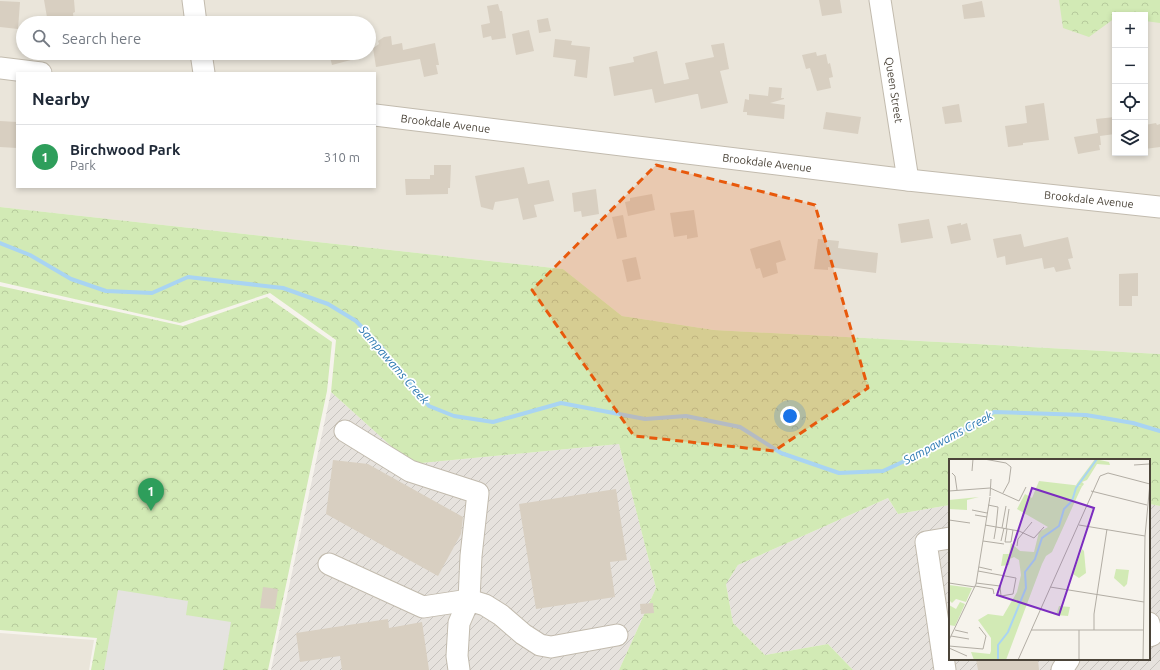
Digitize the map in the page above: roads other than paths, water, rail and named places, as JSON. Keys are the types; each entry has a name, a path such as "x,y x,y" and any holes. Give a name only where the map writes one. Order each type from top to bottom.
{"street":[{"path":"193,0 195,16"},
{"name":"Queen Street","path":"880,0 908,180"},
{"path":"202,60 204,72"},
{"path":"0,68 33,72"},
{"name":"Brookdale Avenue","path":"376,116 908,180 1160,207"},
{"path":"345,431 410,471 478,493 471,556 470,600 459,623 457,656 459,670"},
{"path":"945,670 926,542 949,538"},
{"path":"329,564 423,607 470,600 485,605 501,615 522,634 540,645 551,647 617,635"},
{"path":"1150,626 1152,635 1150,636"},
{"path":"1062,670 1068,660"}],"waterway":[{"name":"Sampawams Creek","path":"0,243 30,255 71,279 106,291 152,293 188,277 283,288 328,304 356,321 382,348 397,369 429,406 454,416 493,422 561,403 645,419 686,416 740,427 781,453 839,473 883,471 935,447 994,412 1086,415 1133,423 1160,431"}],"place":[{"name":"Birchwood Park","path":"151,511"}]}
